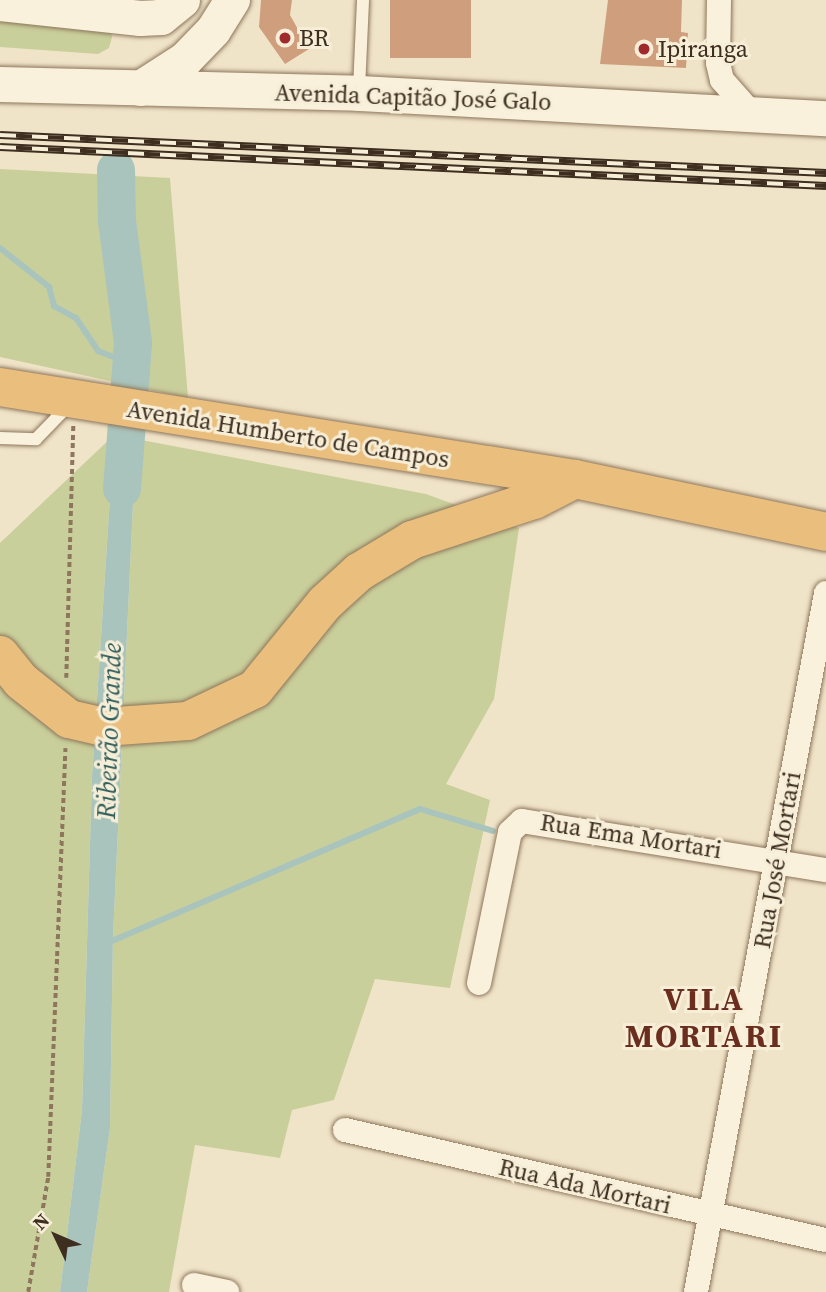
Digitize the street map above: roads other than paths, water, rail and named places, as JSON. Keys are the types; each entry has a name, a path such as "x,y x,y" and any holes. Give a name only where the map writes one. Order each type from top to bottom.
{"highway":[{"name":"Avenida Humberto de Campos","path":"0,387 575,480 826,532"},
{"path":"0,655 21,681 67,718 103,727 135,727 188,721 255,689 325,603 359,572 412,540 534,500 575,480"}],"main road":[{"path":"18,4 140,18 160,17 182,0"},
{"path":"140,88 185,59 213,30 232,0"},
{"name":"Avenida Capitão José Galo","path":"0,84 359,93 826,118"}],"street":[{"path":"719,0 718,62 722,80 752,115"},
{"name":"Rua José Mortari","path":"696,1292 826,593"},
{"name":"Rua Ema Mortari","path":"479,983 510,832 522,821 826,870"},
{"name":"Rua Ada Mortari","path":"345,1130 826,1240"},
{"path":"194,1285 228,1292"}],"lane":[{"path":"359,93 363,0"},
{"path":"0,438 36,439 88,402"}],"water":[{"path":"114,435 136,439 113,937 110,1128 87,1292 60,1292 82,1110 92,777"}],"waterway":[{"name":"Ribeirão Grande","path":"116,170 117,221 133,343 122,489"},
{"path":"0,248 49,287 54,306 76,318 98,351 121,360 130,373"},
{"path":"105,944 420,809 493,831"}],"railway":[{"path":"0,135 826,173"},
{"path":"0,147 826,186"}],"place":[{"name":"BR","path":"285,38"},
{"name":"Ipiranga","path":"644,49"}],"district":[{"name":"VILA MORTARI","path":"704,1018"}]}
